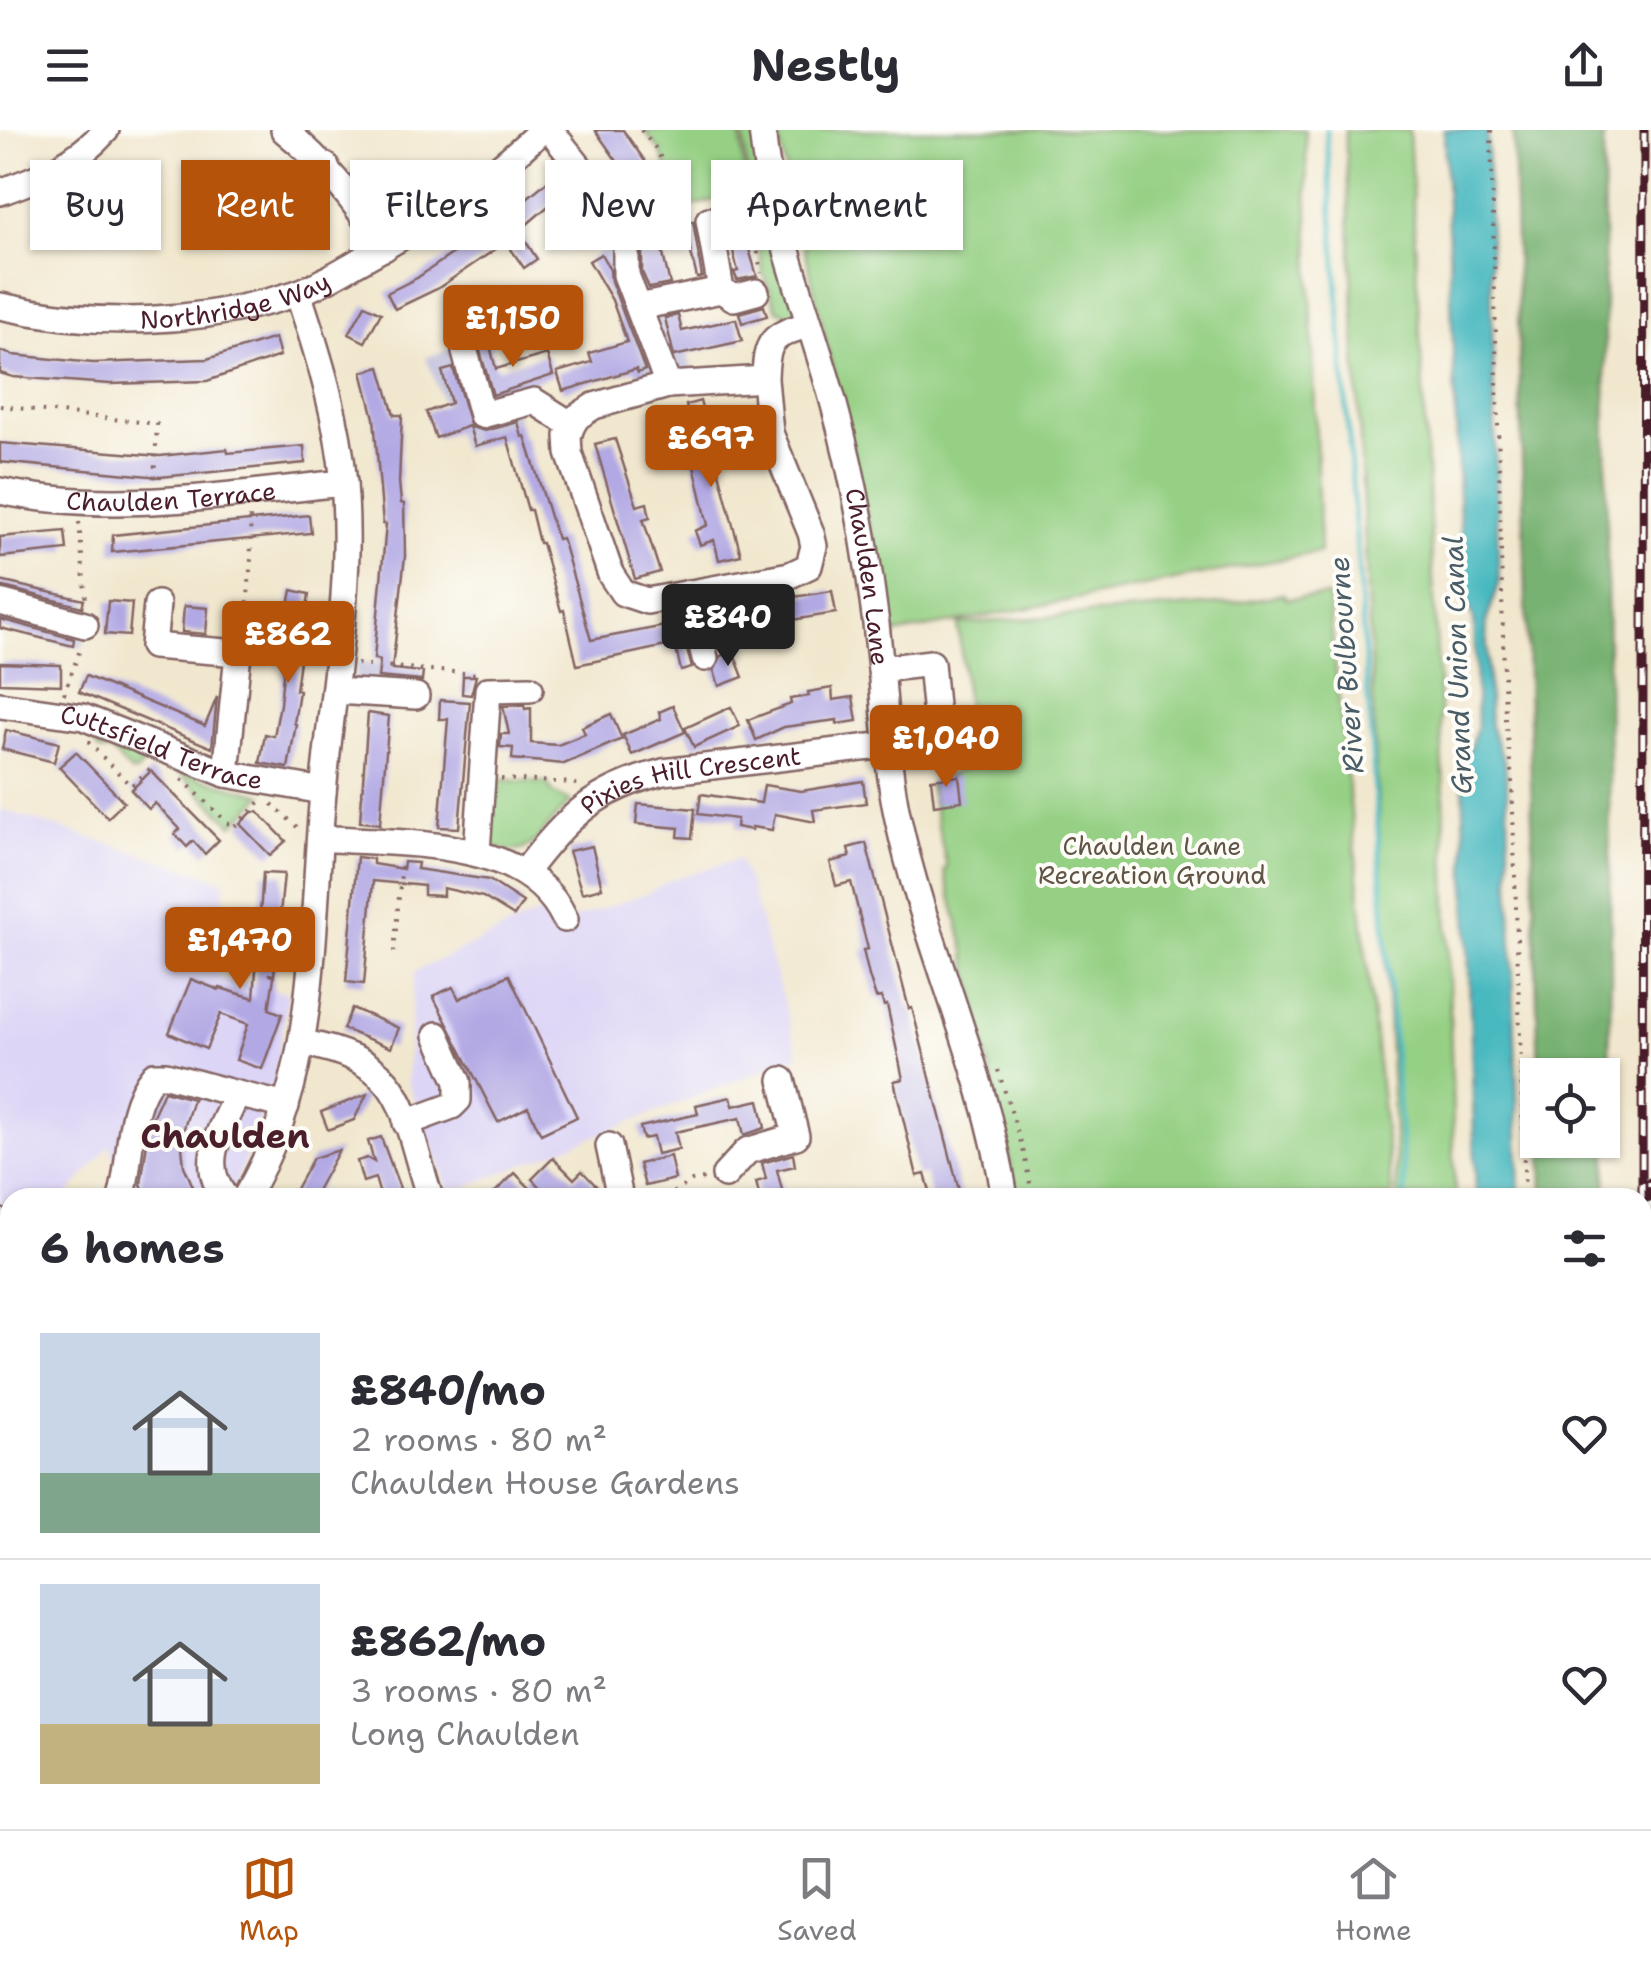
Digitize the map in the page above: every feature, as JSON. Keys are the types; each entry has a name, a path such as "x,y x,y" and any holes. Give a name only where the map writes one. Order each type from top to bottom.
{"street":[{"path":"0,192 56,171 87,151 106,130"},
{"name":"Northridge Way","path":"510,160 542,130"},
{"path":"550,130 612,207 626,235 626,274 668,385"},
{"name":"Chaulden Lane","path":"758,160 762,130"},
{"path":"286,131 319,160"},
{"path":"330,171 350,195"},
{"path":"709,210 721,290"},
{"name":"Northridge Way","path":"0,306 83,320 200,314 298,293 380,250"},
{"name":"Chaulden Lane","path":"779,250 833,401 854,495 898,818 973,1056 1004,1188"},
{"path":"639,307 721,290 734,298 759,284"},
{"path":"249,1188 286,1106 303,1043 313,837 323,792 335,690 346,531 344,484 330,398 298,293"},
{"path":"765,379 668,385 594,406 572,425 569,453 616,586 635,600 790,575 809,566 813,558 811,533 770,433 765,379 770,344 776,336 808,324"},
{"path":"464,352 482,415 534,401 572,425"},
{"name":"Chaulden Terrace","path":"0,491 78,501 154,502 344,484"},
{"path":"688,593 705,658"},
{"path":"0,602 85,625"},
{"path":"157,604 154,646 238,653 226,774"},
{"path":"880,669 930,663 937,728"},
{"path":"335,690 416,696"},
{"path":"478,852 487,698 530,690"},
{"name":"Cuttsfield Terrace","path":"0,706 82,718 226,774 323,792"},
{"name":"Pixies Hill Crescent","path":"526,872 548,841 590,801 625,784 664,772 886,745"},
{"path":"313,837 478,852 526,872 557,902 565,919"},
{"path":"406,1122 458,1100 458,1082 438,1036"},
{"path":"303,1043 352,1055 373,1067 398,1097 425,1188"},
{"path":"123,1188 134,1117 154,1075 166,1074 286,1106"},
{"path":"730,1188 717,1176 747,1152 796,1136 782,1080"},
{"path":"221,1188 214,1176 211,1153 237,1094"},
{"path":"609,1146 618,1188"}],"path":[{"path":"641,130 657,150 684,213 709,210"},
{"path":"1491,130 1505,719 1512,779 1525,1188"},
{"path":"757,250 759,284"},
{"path":"0,406 157,424 154,502"},
{"path":"238,653 246,630 250,493"},
{"path":"337,664 477,674 487,698"},
{"path":"82,718 76,730 132,786 161,760"},
{"path":"175,773 234,828 265,794 313,837"},
{"path":"482,777 574,783 590,801"},
{"path":"394,952 404,846"},
{"path":"680,1188 692,1181 717,1176"}],"shaded area":[{"path":"603,250 647,250 659,298 676,306 692,370 639,381 613,305 589,261"},
{"path":"488,338 505,399 511,398 522,435 462,452 426,357"},
{"path":"0,581 88,600 83,648 0,628"},
{"path":"357,662 423,668 420,706 378,703 377,709 353,707"},
{"path":"0,809 225,881 218,977 288,993 274,1083 233,1188 123,1188 110,1145 74,1188 0,1188"},
{"path":"739,859 799,1056 463,1188 448,1188 407,1081 414,972 541,912 562,923 650,892 670,880"}],"green space":[{"path":"644,130 740,130 743,160 711,160 711,201 691,207 691,160 664,160"},
{"path":"743,130 755,130 759,160 746,160"},
{"path":"777,130 1305,130 1320,552 894,634 805,250 963,250 963,160 784,160"},
{"path":"1345,130 1409,130 1443,765 1455,1188 1397,1188"},
{"path":"1513,130 1603,130 1609,1058 1539,1058"},
{"path":"759,250 779,250 800,320 777,310"},
{"name":"Chaulden Lane Recreation Ground","path":"1284,594 1286,599 1328,596 1391,1188 1015,1188 944,870 947,868 929,785 973,764 958,624 1232,603"},
{"path":"80,727 151,756 136,772 131,772 111,751 100,751"},
{"path":"174,767 200,778 263,795 233,825"},
{"path":"488,779 547,783 553,793 571,802 524,849 500,849 483,842"},
{"path":"1542,1158 1607,1158 1606,1188 1543,1188"}],"water":[{"path":"1444,130 1487,130 1499,584 1486,622 1490,726 1505,763 1507,785 1520,1188 1476,1188 1463,780 1466,757 1477,729 1474,620 1463,593"}],"building":[{"path":"595,130 623,130 644,160 616,160"},
{"path":"545,183 545,209 525,226 525,200"},
{"path":"693,221 702,277 697,278 690,250"},
{"path":"525,240 537,259 524,268 512,250 525,250"},
{"path":"458,250 494,250 437,289 395,309 387,293"},
{"path":"642,250 662,250 670,284 649,288 642,272"},
{"path":"733,250 749,250 757,276 737,280 734,272 738,271"},
{"path":"601,254 645,370 638,373 636,369 563,391 557,372 592,362 589,353 627,342 612,300 589,261"},
{"path":"365,305 381,313 365,342 349,334"},
{"path":"764,306 767,316 742,323 739,313"},
{"path":"678,315 682,331 736,319 742,341 674,356 665,318"},
{"path":"275,338 280,356 207,381 110,384 0,373 0,351 93,363 207,359"},
{"path":"488,338 496,369 547,354 553,375 493,395 477,341"},
{"path":"380,367 394,415 402,415 399,482 404,504 405,556 392,669 423,672 422,681 378,677 380,660 374,659 386,524 374,418 362,372"},
{"path":"453,368 471,427 485,431 518,422 557,539 562,538 591,640 670,625 669,621 678,618 692,668 681,671 675,644 577,665 564,610 561,611 507,437 475,446 469,426 436,438 426,412 451,403 442,371"},
{"path":"700,401 741,555 719,560 714,540 700,545 695,531 708,525 691,453 697,451 686,405"},
{"path":"615,439 637,506 647,503 650,517 643,519 660,572 635,579 595,444"},
{"path":"0,443 160,456 304,446 305,463 160,477 0,462"},
{"path":"309,515 311,533 112,552 113,535"},
{"path":"65,531 67,550 0,557 0,537"},
{"path":"0,581 84,600 82,607 0,586"},
{"path":"292,590 309,594 288,768 260,763 265,734 274,736 280,704"},
{"path":"832,591 836,613 735,629 731,607"},
{"path":"108,601 132,603 129,636 105,634"},
{"path":"184,606 208,608 206,634 182,632"},
{"path":"0,619 74,639 73,646 0,628"},
{"path":"733,651 743,677 719,686 714,671 721,656"},
{"path":"0,663 61,665 61,685 0,683"},
{"path":"86,676 205,726 217,697 212,748 79,692"},
{"path":"463,676 476,676 471,695 462,694"},
{"path":"832,688 833,700 853,697 857,721 784,727 756,740 748,720 791,704 790,699 809,696 808,692"},
{"path":"440,700 470,702 459,828 439,827 448,719 439,719"},
{"path":"524,705 525,709 531,708 531,743 558,745 585,734 582,727 611,714 622,739 564,764 512,759 513,748 500,747 501,734 509,734 503,706"},
{"path":"673,706 685,732 632,755 623,735 661,719 659,712"},
{"path":"731,707 740,726 694,747 685,728"},
{"path":"368,713 389,716 380,824 360,822"},
{"path":"6,730 59,743 54,762 2,749"},
{"path":"76,752 124,802 108,818 59,767"},
{"path":"151,771 219,840 205,854 193,841 187,847 175,834 180,829 155,803 149,809 131,790"},
{"path":"959,776 962,801 934,805 931,779"},
{"path":"863,781 866,803 813,810 815,822 775,814 772,830 752,830 736,827 737,819 698,814 701,794 761,803 764,785 801,791"},
{"path":"638,804 695,809 692,838 678,837 679,828 636,824"},
{"path":"252,812 258,812 286,841 270,855 240,824"},
{"path":"866,843 958,1188 929,1188 925,1174 917,1176 894,1081 903,1079 887,1005 881,997 876,998 869,976 863,950 868,949 851,882 836,886 830,862 850,857 848,848"},
{"path":"592,846 602,888 582,893 569,851"},
{"path":"357,857 403,869 404,862 418,863 417,869 489,880 523,902 514,916 483,897 443,888 443,896 424,895 424,886 373,881 364,984 346,982"},
{"path":"263,873 284,874 274,975 268,974 274,977 269,1009 282,1014 262,1069 236,1060 248,1024 221,1014 206,1049 169,1033 191,979 254,998"},
{"path":"509,975 577,1117 541,1134 528,1107 498,1122 433,996 453,987 459,999"},
{"path":"352,1008 399,1028 391,1048 343,1029"},
{"path":"164,1091 193,1099 181,1138 184,1166 194,1188 143,1188 150,1122"},
{"path":"367,1094 354,1120 328,1130 321,1112"},
{"path":"731,1097 733,1106 759,1100 765,1128 744,1135 740,1118 675,1132 679,1149 657,1154 653,1137 643,1139 640,1127 698,1114 696,1105"},
{"path":"381,1137 400,1188 378,1188 375,1178 363,1182 357,1161 367,1158 374,1162 368,1141"},
{"path":"339,1150 318,1188 296,1188 313,1158"},
{"path":"793,1154 795,1166 777,1170 782,1188 758,1188 756,1182 766,1179 762,1163"},
{"path":"670,1156 675,1179 645,1186 639,1164"},
{"path":"553,1158 574,1179 582,1171 598,1188 541,1188 532,1179"},
{"path":"515,1173 530,1188 499,1188"}],"waterway":[{"name":"River Bulbourne","path":"1326,130 1404,1188"}],"railway":[{"path":"1642,1188 1644,130"},
{"path":"1650,1182 1650,1188"}],"district":[{"name":"Chaulden","path":"225,1136"}],"water label":[{"name":"Grand Union Canal","path":"1457,665"}]}
